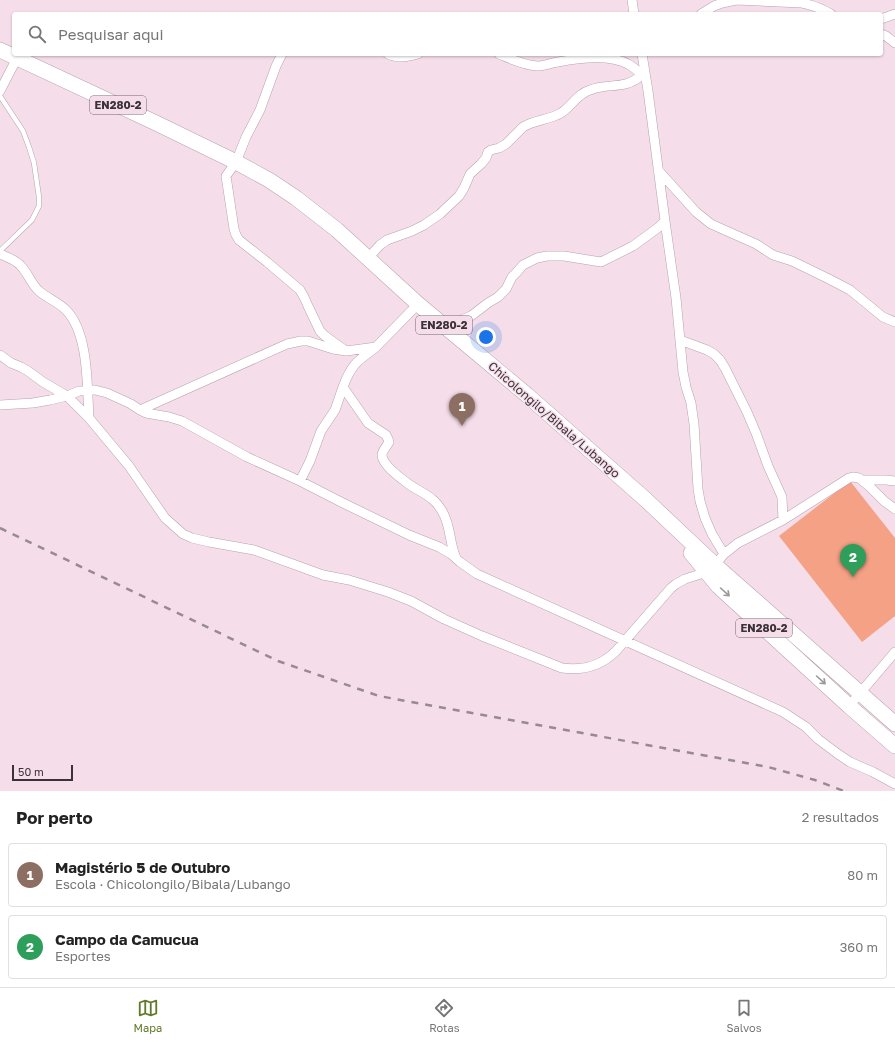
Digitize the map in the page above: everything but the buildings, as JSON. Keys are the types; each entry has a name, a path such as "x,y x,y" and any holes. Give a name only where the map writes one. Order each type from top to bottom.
{"main road":[{"name":"Chicolongilo/Bibala/Lubango","path":"0,50 236,162 274,183 296,198 337,230 418,304 527,395 645,499 715,564"},
{"name":"EN280-2","path":"715,564 895,724"},
{"name":"EN280-2","path":"715,564 718,586 895,746"}],"street":[{"path":"632,0 634,12"},
{"path":"705,12 724,1 736,0 812,4 828,12"},
{"path":"883,18 895,14"},
{"path":"883,35 895,43"},
{"path":"281,56 260,110 246,137 236,162 226,176 230,212 236,235 240,240 300,290 320,331 346,351"},
{"path":"393,56 409,56"},
{"path":"504,56 517,62 539,66 574,60 596,58 614,59 629,64 644,76"},
{"path":"642,56 676,298 683,372 691,403 694,424 698,489 700,502 712,534 715,564"},
{"path":"0,91 16,58"},
{"path":"368,258 387,240 418,228 440,214 459,196 470,174 486,158 488,152 506,144 523,127 556,116 569,107 580,95 585,92 598,87 622,85 644,76"},
{"path":"658,170 696,212 711,224 756,244 773,255 792,261 850,290 883,317 895,322"},
{"path":"443,324 457,322 471,316 506,290 516,272 524,265 537,258 547,256 564,256 601,262 633,246 665,221"},
{"path":"0,254 19,264 39,291 57,302 74,319 82,344 86,370 89,418"},
{"path":"300,481 310,461 321,431 335,410 347,375 353,366 376,347 418,304"},
{"path":"680,340 714,354 725,368 747,412 782,497 783,520"},
{"path":"140,410 294,342 308,341 333,349 346,351 376,347"},
{"path":"0,355 11,363 28,370 43,382 67,396 89,418 129,466 165,518 183,534 209,542 254,550 323,575 349,580 388,592 411,601 444,619 482,636 562,668 583,669 608,659 676,584 715,564 738,543 783,520 849,478 856,477 862,480 884,501 895,509"},
{"path":"343,387 368,423 388,438 389,442 382,454 384,463 407,483 425,493 443,512 449,527 456,559"},
{"path":"0,405 33,403 67,396 79,391 95,390 107,393 146,413 182,421 247,457 300,481 409,535 439,547 451,554 477,574 783,712 806,727 818,739 850,762 895,784"},
{"path":"862,480 895,481"},
{"path":"849,706 895,652"}],"lane":[{"path":"0,96 23,131 34,163 39,197 39,206 32,220 0,250"}],"shaded area":[{"path":"850,481 895,538 895,616 862,642 779,536"}],"railway":[{"path":"0,528 278,661 379,696 768,767 815,780 844,791"}],"place":[{"name":"Magistério 5 de Outubro","path":"462,426"},
{"name":"Campo da Camucua","path":"853,577"}]}
